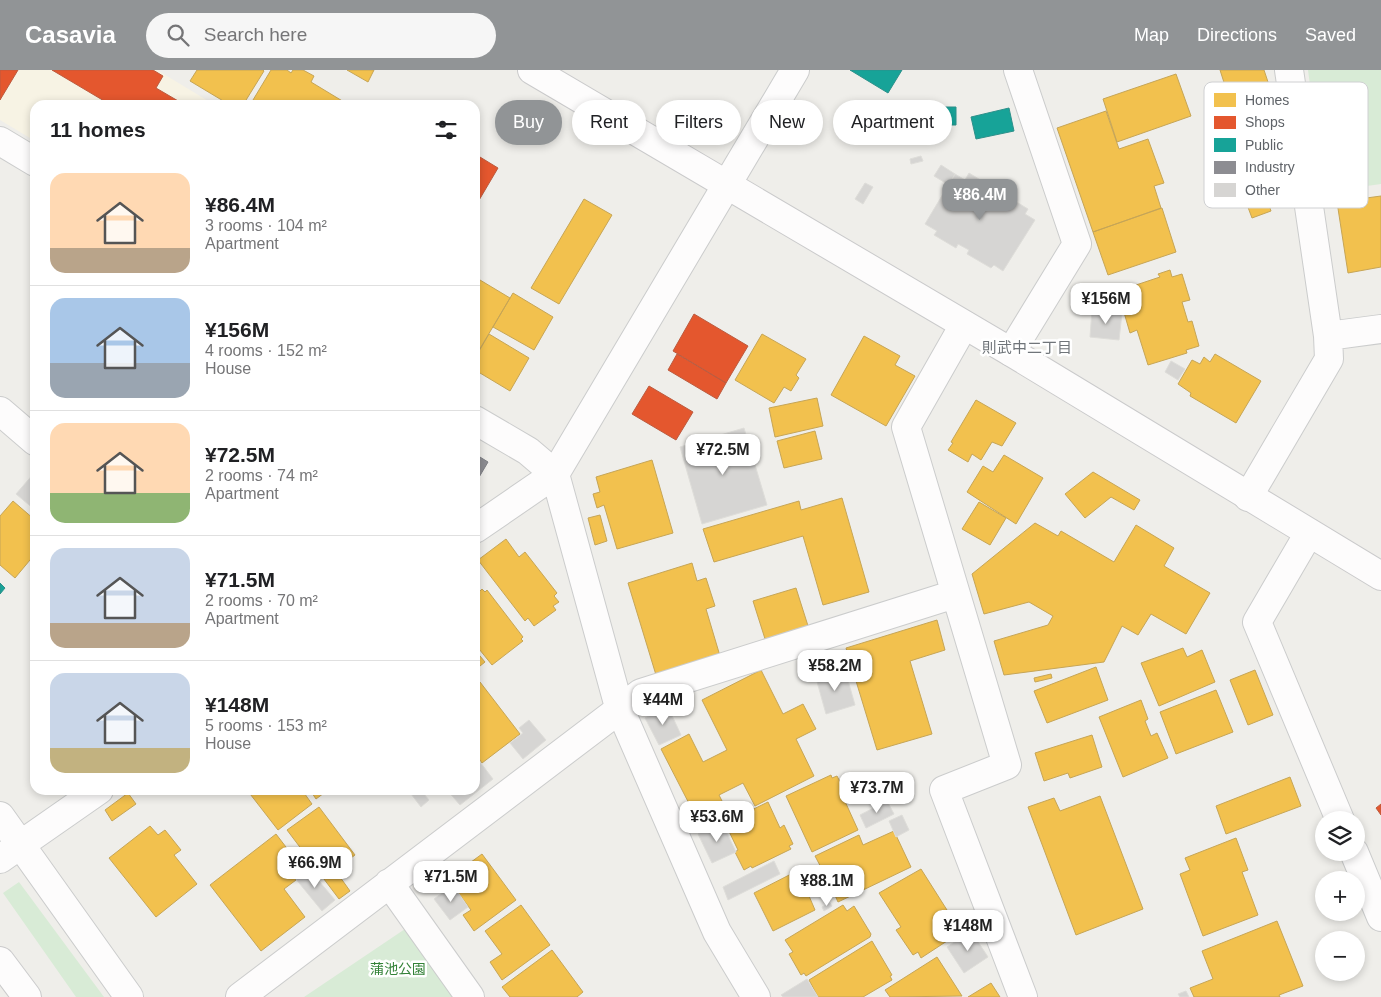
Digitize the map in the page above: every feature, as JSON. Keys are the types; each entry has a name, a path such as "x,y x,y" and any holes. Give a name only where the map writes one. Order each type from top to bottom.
{"street":[{"path":"532,70 1011,352 1381,576"},
{"path":"480,526 555,474 795,70"},
{"path":"1011,352 1077,244 1018,70"},
{"path":"0,141 30,159"},
{"path":"1248,497 1329,360 1328,336 1309,208"},
{"path":"964,326 906,427 1007,765 944,790 1023,997"},
{"path":"1328,336 1381,329"},
{"path":"0,411 30,437"},
{"path":"480,423 528,451 555,474 619,708 717,932 756,997"},
{"path":"1309,533 1257,622 1336,811"},
{"path":"240,997 389,882 641,693 955,594"},
{"path":"10,852 92,795"},
{"path":"0,816 10,852 129,997"},
{"path":"1358,861 1381,917"},
{"path":"389,882 470,997"},
{"path":"0,961 27,997"}],"shaded area":[{"path":"0,70 157,70 207,100 30,100 30,138 0,120"}],"green space":[{"path":"1308,70 1381,70 1381,184 1368,186 1368,82 1310,82"},
{"path":"19,882 104,997 76,997 3,893"},
{"name":"蒲池公園","path":"405,929 453,997 304,997"}],"building: Homes":[{"path":"197,70 264,71 246,100 222,100 190,81"},
{"path":"271,70 287,70 291,73 293,70 303,70 314,76 311,82 341,100 253,100"},
{"path":"347,70 374,70 368,82"},
{"path":"1220,70 1264,70 1268,82 1224,82"},
{"path":"1176,74 1191,116 1117,142 1103,99"},
{"path":"1106,111 1119,149 1148,139 1164,183 1154,186 1161,208 1093,232 1057,128"},
{"path":"1381,196 1381,267 1348,273 1338,208 1368,208 1368,198"},
{"path":"584,199 612,215 559,304 531,288"},
{"path":"1162,208 1176,252 1108,275 1093,232"},
{"path":"1248,208 1270,208 1271,211 1252,218"},
{"path":"1170,270 1172,277 1182,274 1190,300 1182,302 1188,322 1192,321 1199,346 1186,350 1187,353 1148,365 1137,330 1130,333 1123,309 1130,307 1124,289 1160,277 1158,274"},
{"path":"480,280 510,298 480,349"},
{"path":"513,293 553,317 534,350 493,327"},
{"path":"489,334 529,358 510,391 480,373 480,349"},
{"path":"762,334 806,359 796,375 799,378 791,391 784,387 774,403 735,380"},
{"path":"864,336 900,356 895,365 915,376 886,426 831,395"},
{"path":"1215,354 1261,381 1236,423 1190,396 1191,393 1178,384 1192,360 1200,364 1204,357 1210,362"},
{"path":"817,398 823,426 775,437 769,408"},
{"path":"976,400 1016,423 1002,446 992,442 981,460 972,454 968,462 948,450"},
{"path":"815,431 822,459 784,468 777,441"},
{"path":"1004,455 1043,478 1016,524 967,492 983,466 993,472"},
{"path":"652,460 673,533 617,549 604,505 597,508 593,494 600,492 596,477"},
{"path":"1093,472 1140,500 1134,510 1111,497 1085,518 1065,494"},
{"path":"842,498 869,592 823,605 803,536 714,562 703,529 799,501 801,510"},
{"path":"13,501 30,516 30,560 15,578 0,565 0,516"},
{"path":"979,502 1006,518 990,545 962,529"},
{"path":"600,515 607,541 595,545 588,518"},
{"path":"1035,523 1058,536 1061,531 1114,562 1136,525 1174,548 1164,566 1210,593 1186,634 1151,614 1138,635 1122,626 1104,662 1004,675 994,641 1048,625 1053,616 1029,602 984,614 972,574"},
{"path":"506,539 519,557 525,552 557,593 554,596 559,602 553,606 556,610 534,626 528,618 525,621 480,563 480,558"},
{"path":"692,563 697,581 706,578 715,606 706,609 720,656 656,675 628,583"},
{"path":"796,588 809,629 766,642 753,601"},
{"path":"482,589 485,592 487,590 523,637 521,639 523,641 492,665 480,650 480,591"},
{"path":"937,620 945,650 910,661 932,734 877,750 846,648"},
{"path":"1183,648 1187,657 1202,650 1215,682 1159,706 1141,663"},
{"path":"480,656 485,662 480,666"},
{"path":"1096,667 1108,700 1047,723 1034,691"},
{"path":"761,670 783,714 803,704 816,729 796,739 814,776 755,806 743,783 719,795 724,805 697,819 661,749 689,734 703,762 727,750 702,700"},
{"path":"1255,670 1273,715 1248,725 1230,680"},
{"path":"1051,674 1052,678 1035,682 1034,678"},
{"path":"480,682 520,734 482,763 480,760"},
{"path":"1216,690 1233,732 1176,754 1160,712"},
{"path":"1141,700 1148,719 1145,721 1151,736 1157,733 1168,758 1123,777 1099,717"},
{"path":"1092,735 1102,767 1070,778 1068,773 1044,781 1035,753"},
{"path":"831,775 832,778 837,776 847,795 843,797 858,830 812,852 786,796"},
{"path":"1290,777 1301,806 1226,834 1216,806"},
{"path":"125,795 129,795 136,804 112,821 105,810"},
{"path":"251,795 306,795 312,804 278,830"},
{"path":"313,795 321,795 316,799"},
{"path":"1100,796 1143,909 1076,935 1028,807 1054,798 1060,811"},
{"path":"768,802 780,828 784,825 793,844 789,846 791,849 744,870 735,852 738,850 725,823"},
{"path":"319,807 355,855 335,870 350,891 339,899 287,830"},
{"path":"150,826 158,835 165,830 181,850 174,855 197,884 156,917 109,858"},
{"path":"894,831 911,867 838,902 828,880 837,876 833,868 824,873 815,856 859,835 863,845"},
{"path":"276,834 299,864 288,871 296,880 284,889 305,917 261,951 210,885"},
{"path":"1236,838 1248,870 1242,872 1258,915 1203,936 1180,874 1190,870 1185,858"},
{"path":"482,854 516,900 474,931 463,915 471,910 448,879"},
{"path":"921,869 947,910 933,919 947,941 921,958 918,952 913,955 896,930 901,927 879,893"},
{"path":"799,870 811,895 809,896 815,910 773,931 754,893"},
{"path":"521,905 550,945 502,980 490,962 502,954 485,931"},
{"path":"843,905 847,911 854,906 871,934 870,937 806,976 804,973 801,975 789,954 793,952 785,940"},
{"path":"1277,921 1303,986 1279,995 1280,997 1194,997 1190,988 1213,979 1202,951"},
{"path":"955,926 961,934 950,941 945,933"},
{"path":"872,941 892,975 890,976 892,980 863,997 818,997 809,980"},
{"path":"552,950 583,992 577,997 510,997 502,987"},
{"path":"937,957 962,996 890,997 885,990"},
{"path":"991,983 1000,997 968,997"}],"building: Shops":[{"path":"0,70 18,70 0,100"},
{"path":"52,70 153,70 163,76 156,88 176,100 103,100"},
{"path":"480,157 498,168 480,199"},
{"path":"694,314 748,346 726,383 673,351"},
{"path":"677,354 726,383 717,399 668,370"},
{"path":"649,386 693,412 676,440 632,414"},
{"path":"1381,804 1381,815 1376,808"}],"building: Public":[{"path":"850,70 902,70 888,93"},
{"path":"952,107 956,107 956,125 952,125"},
{"path":"1009,108 1014,131 976,139 971,117"},
{"path":"0,583 5,588 0,594"}],"building: Industry":[{"path":"480,457 488,462 480,476"}],"building: Other":[{"path":"921,156 923,161 911,164 910,159"},
{"path":"941,165 955,174 949,185 934,176"},
{"path":"969,173 1028,209 1025,214 1035,220 1003,271 994,265 991,268 967,254 969,250 958,244 956,248 934,235 937,231 925,224 955,174 965,180"},
{"path":"865,183 873,187 863,204 855,199"},
{"path":"1092,310 1122,313 1119,340 1090,337"},
{"path":"1171,361 1185,369 1178,380 1165,372"},
{"path":"744,428 767,505 702,524 680,447"},
{"path":"30,478 30,506 16,494"},
{"path":"845,670 855,705 826,714 816,678"},
{"path":"668,707 681,735 659,745 645,718"},
{"path":"529,720 546,740 523,759 510,743 523,733 519,728"},
{"path":"480,762 493,779 480,789"},
{"path":"412,795 425,795 429,800 421,807"},
{"path":"451,795 473,795 460,805"},
{"path":"887,801 894,814 866,828 860,815"},
{"path":"902,815 909,830 896,837 889,821"},
{"path":"722,823 736,852 712,863 698,834"},
{"path":"774,861 780,874 728,900 723,887"},
{"path":"308,868 335,900 322,911 295,878"},
{"path":"453,885 468,907 450,920 434,899"},
{"path":"830,903 832,906 824,911 822,907"},
{"path":"971,931 988,957 964,973 947,947"},
{"path":"807,979 818,997 783,997 781,995"},
{"path":"1186,991 1189,997 1180,997 1178,994"}],"district":[{"name":"則武中二丁目","path":"1027,348"}]}
